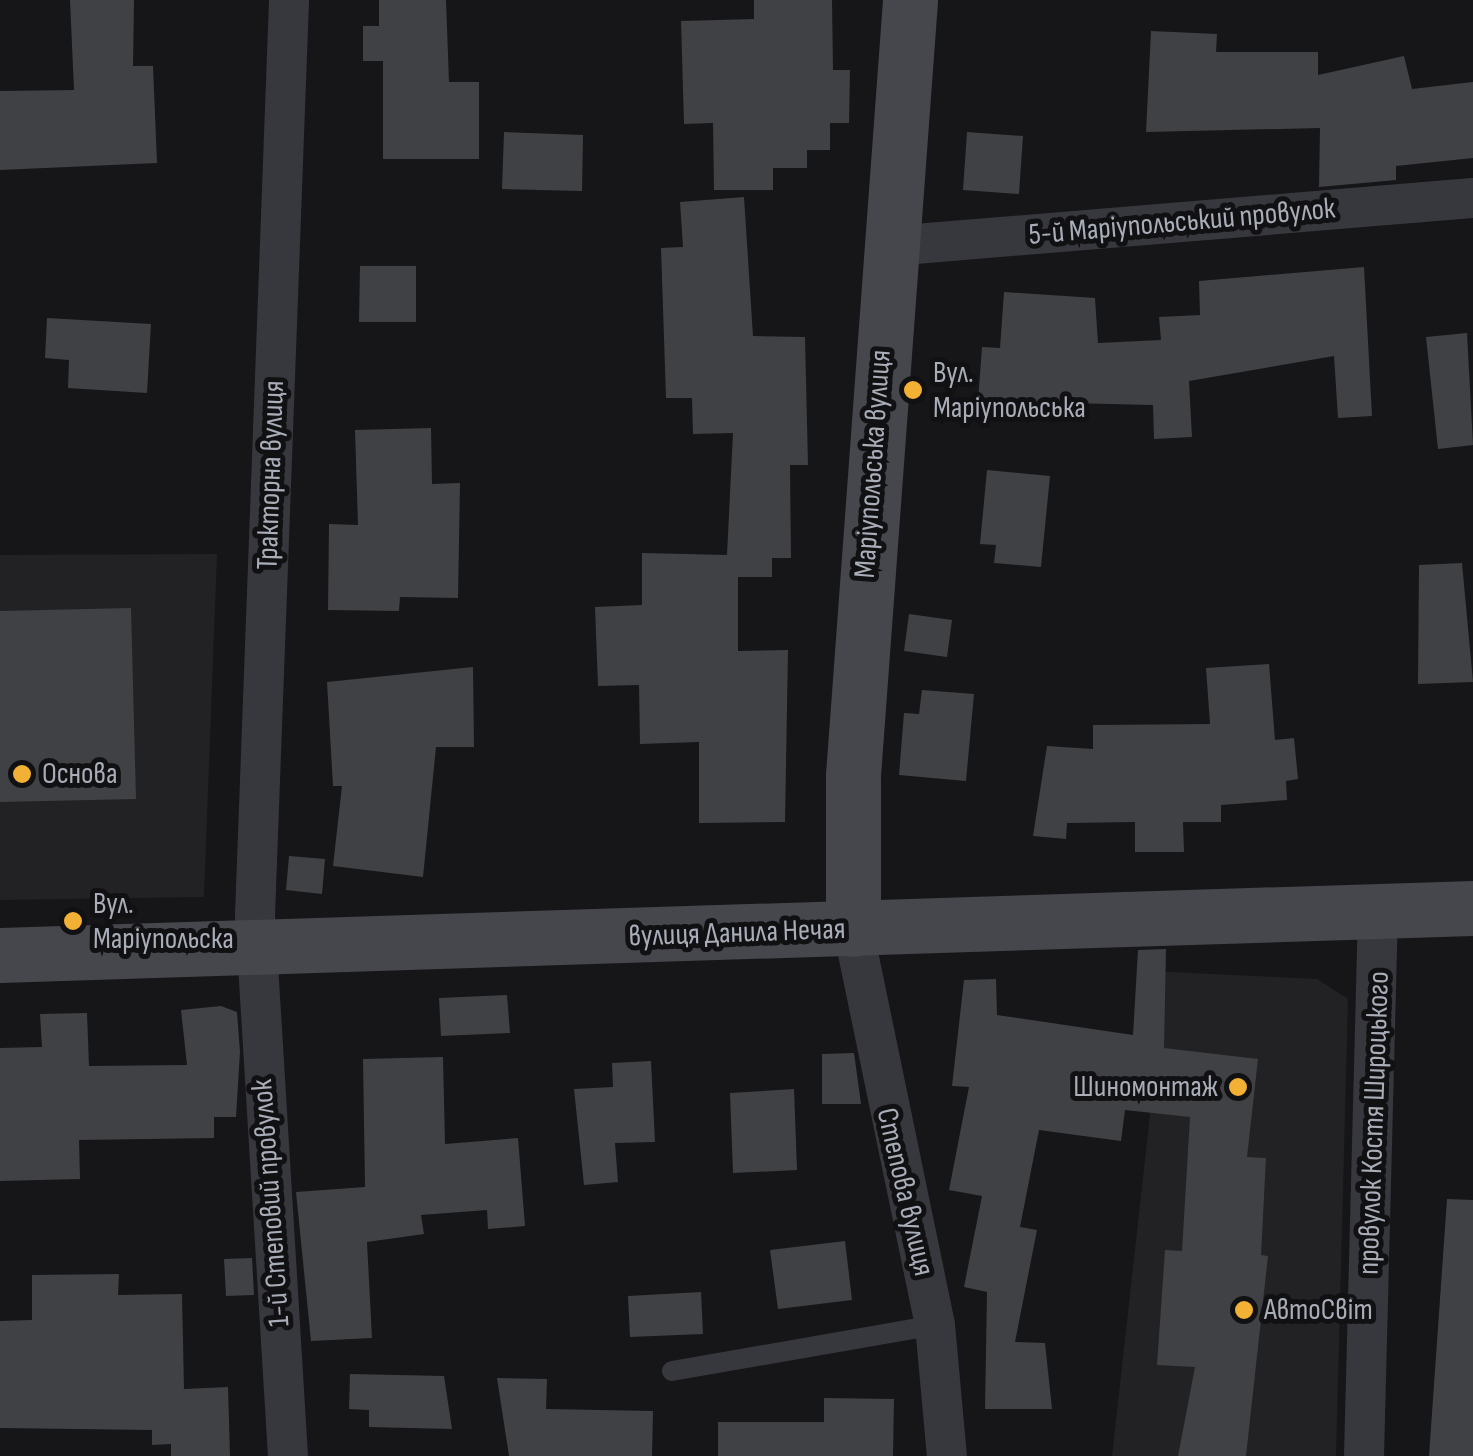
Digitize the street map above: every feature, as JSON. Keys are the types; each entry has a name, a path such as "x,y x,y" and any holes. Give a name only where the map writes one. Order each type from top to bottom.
{"main road":[{"name":"Маріупольська вулиця","path":"853,929 852,775 910,0"},
{"name":"вулиця Данила Нечая","path":"0,956 1473,908"}],"street":[{"name":"Тракторна вулиця","path":"256,949 289,0"},
{"name":"5-й Маріупольський провулок","path":"891,246 1473,198"},
{"name":"провулок Костя Широцького","path":"1364,1456 1378,910"},
{"name":"Степова вулиця","path":"853,929 935,1325 947,1456"},
{"name":"1-й Степовий провулок","path":"256,949 288,1456"}],"lane":[{"path":"672,1370 935,1325"}],"shaded area":[{"path":"217,554 204,897 0,900 0,555"},
{"path":"1148,971 1317,979 1348,999 1336,1456 1112,1456 1150,1115"}],"building":[{"path":"70,0 134,0 133,66 153,66 157,163 0,170 0,91 74,90"},
{"path":"379,0 446,0 449,82 479,82 479,159 383,159 383,61 363,61 363,26 379,26"},
{"path":"754,0 832,0 833,70 850,70 849,123 830,123 830,150 807,150 807,168 773,168 773,190 714,190 713,123 684,124 681,21 754,19"},
{"path":"1151,31 1217,34 1216,52 1318,52 1318,75 1404,56 1412,89 1473,82 1473,158 1396,166 1396,180 1319,187 1320,128 1146,132"},
{"path":"504,132 583,135 582,191 502,189"},
{"path":"967,132 1023,136 1019,194 963,190"},
{"path":"744,197 753,336 805,337 808,465 790,465 791,558 772,558 772,577 738,577 738,651 788,650 785,822 699,823 699,742 640,744 639,685 598,686 595,607 642,605 642,553 727,555 733,433 693,434 692,398 666,398 661,248 683,247 680,202"},
{"path":"360,266 416,266 416,322 359,322"},
{"path":"1364,267 1372,416 1338,418 1334,356 1189,381 1192,437 1154,439 1153,405 978,401 982,347 1000,348 1004,292 1095,298 1098,343 1161,340 1159,317 1200,315 1199,281"},
{"path":"47,318 151,324 147,393 68,388 69,360 45,358"},
{"path":"1467,333 1473,445 1438,449 1426,337"},
{"path":"431,428 432,484 460,483 458,598 400,597 399,611 328,610 329,524 358,525 355,430"},
{"path":"987,470 1050,476 1041,567 994,563 996,545 980,544"},
{"path":"1462,563 1473,682 1418,684 1419,565"},
{"path":"131,608 136,799 0,802 0,611"},
{"path":"909,614 952,620 947,657 904,651"},
{"path":"1269,664 1275,740 1294,738 1298,779 1286,781 1287,800 1221,805 1221,822 1183,822 1184,852 1135,852 1135,822 1067,823 1066,839 1033,836 1047,746 1093,749 1093,725 1210,724 1206,668"},
{"path":"473,667 474,747 436,747 423,877 333,866 342,786 333,786 327,682"},
{"path":"922,690 974,694 966,781 899,775 904,713 919,714"},
{"path":"289,856 325,859 322,894 286,890"},
{"path":"1166,949 1164,1048 1258,1059 1247,1157 1266,1158 1261,1255 1268,1256 1246,1456 1178,1456 1195,1367 1157,1365 1165,1250 1182,1251 1190,1117 1125,1110 1121,1141 1039,1130 1020,1227 1037,1230 1015,1342 1045,1343 1052,1409 985,1409 987,1292 964,1287 982,1196 949,1190 969,1087 952,1086 964,980 996,979 997,1015 1133,1035 1138,950"},
{"path":"507,995 510,1033 441,1036 439,998"},
{"path":"221,1006 237,1012 240,1052 236,1117 214,1117 214,1138 79,1140 80,1179 0,1181 0,1048 42,1047 40,1014 87,1013 89,1066 187,1065 181,1010"},
{"path":"854,1053 861,1104 822,1104 822,1054"},
{"path":"443,1057 445,1144 518,1138 525,1226 488,1229 487,1210 421,1215 424,1234 367,1242 372,1338 311,1341 296,1192 365,1187 363,1059"},
{"path":"651,1061 655,1142 615,1143 618,1182 584,1185 574,1089 613,1087 612,1063"},
{"path":"794,1089 797,1170 733,1173 730,1093"},
{"path":"1447,1199 1473,1200 1473,1456 1429,1456"},
{"path":"845,1241 852,1300 778,1309 770,1250"},
{"path":"252,1258 254,1295 226,1296 224,1259"},
{"path":"119,1274 118,1295 182,1294 184,1389 228,1387 230,1456 171,1456 171,1444 152,1445 152,1430 0,1428 0,1321 32,1320 32,1275"},
{"path":"701,1292 703,1334 630,1337 628,1296"},
{"path":"350,1374 444,1376 452,1429 369,1427 369,1410 349,1409"},
{"path":"497,1378 547,1379 546,1409 653,1411 652,1456 509,1456"},
{"path":"824,1398 894,1399 893,1456 718,1456 718,1422 824,1422"}],"place":[{"name":"Вул. Маріупольська","path":"913,390"},
{"name":"Основа","path":"22,774"},
{"name":"Вул. Маріупольска","path":"73,921"},
{"name":"Шиномонтаж","path":"1238,1087"},
{"name":"АвтоСвіт","path":"1244,1310"}]}
